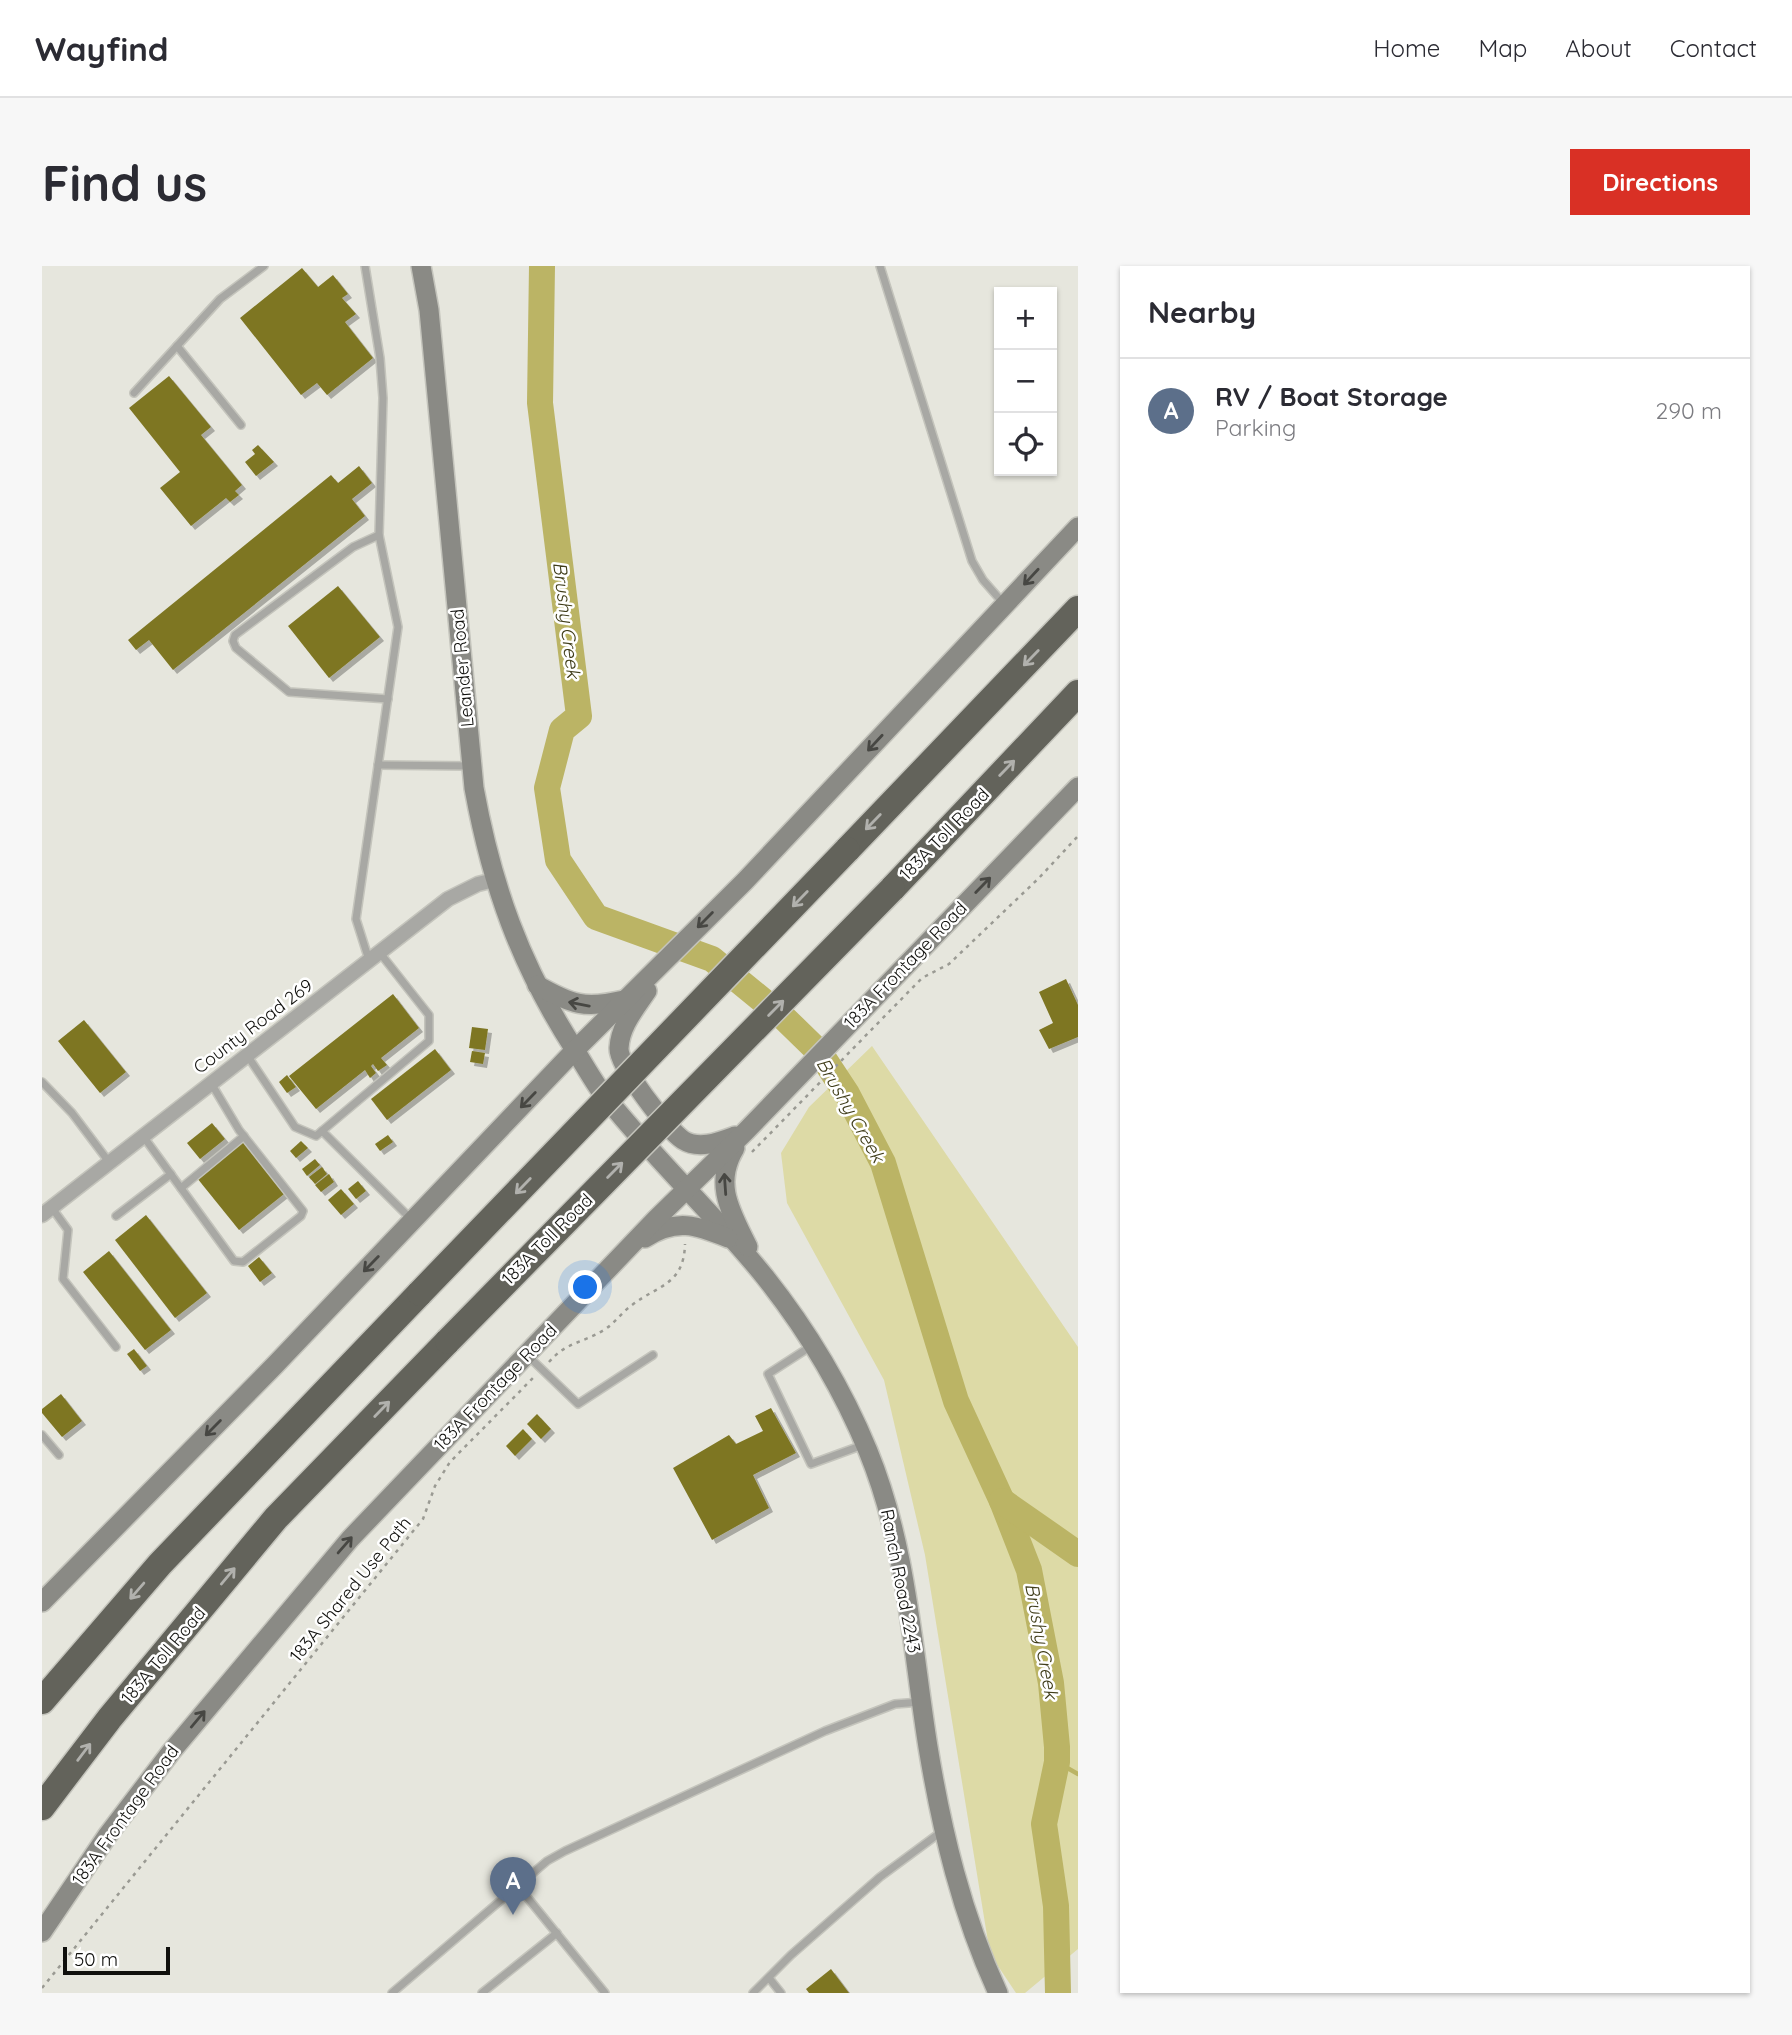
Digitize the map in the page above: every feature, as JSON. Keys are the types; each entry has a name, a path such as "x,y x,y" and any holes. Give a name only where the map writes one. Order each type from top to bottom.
{"highway":[{"path":"42,1701 160,1564 1078,609"},
{"name":"183A Toll Road","path":"42,1807 109,1719 276,1518 892,889 1078,693"}],"main road":[{"name":"Leander Road","path":"421,266 429,310 471,766 480,825 494,880 519,948 536,984 575,1050"},
{"path":"42,1602 275,1365 575,1050 631,1000 1078,527"},
{"name":"183A Frontage Road","path":"42,1932 107,1836 188,1730 350,1539 624,1252 745,1132 1078,787"},
{"path":"536,984 575,1004 600,1006 631,1000"},
{"path":"631,1000 619,1051 646,1101 684,1140 714,1144 745,1132"},
{"name":"Ranch Road 2243","path":"575,1050 604,1096 759,1270 813,1345 847,1404 865,1444 884,1495 897,1543 910,1611 928,1748 964,1908 998,1993"},
{"path":"745,1132 726,1163 725,1191 729,1209 759,1270"},
{"path":"624,1252 654,1232 681,1225 700,1227 733,1241"}],"street":[{"name":"County Road 269","path":"47,1211 448,899 470,887 494,880"}],"lane":[{"path":"134,393 220,299 264,266"},
{"path":"246,1054 295,1127 316,1136 429,1041 429,1015 374,956 356,919 398,627 379,535 383,398 380,358 365,266"},
{"path":"880,266 972,561 983,580 1005,605"},
{"path":"177,346 241,425"},
{"path":"379,535 353,547 235,635 233,641 236,648 289,692 388,699"},
{"path":"378,765 471,766"},
{"path":"42,1082 72,1113 109,1162"},
{"path":"143,1135 234,1261 243,1262 302,1216 303,1211 244,1136 210,1082"},
{"path":"321,1131 413,1220"},
{"path":"181,1188 244,1136"},
{"path":"116,1216 171,1174"},
{"path":"47,1211 68,1230 63,1279 116,1347"},
{"path":"813,1345 768,1374 811,1464 865,1444"},
{"path":"526,1354 578,1404 653,1355"},
{"path":"42,1435 59,1455"},
{"path":"392,1993 547,1861 565,1851 825,1731 895,1704 922,1702"},
{"path":"753,1993 791,1955 880,1877 945,1829"},
{"path":"518,1886 605,1993"},
{"path":"482,1993 557,1933"},
{"path":"769,1978 781,1993"}],"path":[{"path":"763,1139 922,978 949,964 961,954 1078,836"},
{"name":"183A Shared Use Path","path":"42,1988 423,1519 435,1486 450,1462 558,1350 605,1330 633,1304 657,1292 672,1280 685,1252 685,1234"}],"shaded area":[{"path":"872,1046 1078,1347 1078,1949 1025,1993 1016,1993 990,1954 925,1555 884,1380 787,1203 781,1153 809,1107"}],"building":[{"path":"302,268 318,287 333,275 348,294 342,298 356,314 345,322 373,358 327,395 317,383 301,395 240,318"},
{"path":"169,376 211,427 201,435 242,485 235,491 239,495 230,502 226,498 191,526 160,488 180,472 129,408"},
{"path":"258,445 274,462 256,476 245,462 255,454 252,450"},
{"path":"359,466 372,483 352,499 365,516 173,670 149,640 136,650 128,640 331,475 338,483"},
{"path":"338,586 380,637 329,678 288,626"},
{"path":"1066,979 1078,1005 1078,1037 1049,1049 1039,1030 1053,1023 1039,992"},
{"path":"393,994 419,1028 381,1058 387,1065 378,1071 373,1064 371,1066 376,1073 370,1078 365,1070 316,1109 289,1076"},
{"path":"84,1020 126,1072 100,1093 58,1041"},
{"path":"472,1027 488,1029 485,1050 469,1048"},
{"path":"435,1049 451,1070 387,1120 371,1099"},
{"path":"472,1051 485,1053 483,1064 470,1062"},
{"path":"287,1075 296,1087 287,1093 279,1082"},
{"path":"212,1123 225,1139 200,1159 187,1143"},
{"path":"388,1135 393,1142 380,1151 375,1144"},
{"path":"301,1141 308,1148 296,1158 290,1151"},
{"path":"243,1142 284,1194 239,1230 197,1178"},
{"path":"315,1159 320,1165 307,1176 302,1169"},
{"path":"322,1167 327,1174 315,1184 309,1177"},
{"path":"329,1174 334,1182 321,1192 315,1185"},
{"path":"358,1181 366,1191 356,1199 348,1189"},
{"path":"341,1189 354,1204 341,1215 328,1200"},
{"path":"146,1215 207,1293 175,1318 115,1240"},
{"path":"109,1251 171,1330 145,1350 83,1272"},
{"path":"259,1257 272,1273 260,1282 248,1266"},
{"path":"134,1349 147,1366 140,1371 127,1354"},
{"path":"61,1394 82,1421 62,1437 42,1413 42,1409"},
{"path":"771,1408 796,1453 753,1475 769,1508 712,1540 673,1468 729,1435 736,1444 763,1431 755,1416"},
{"path":"537,1414 551,1429 541,1439 527,1424"},
{"path":"523,1429 532,1439 515,1456 506,1446"},
{"path":"831,1969 849,1993 809,1993 806,1989"}],"waterway":[{"name":"Brushy Creek","path":"542,266 540,403 579,716 562,730 547,788 558,860 596,917 712,959 783,1017 820,1053 847,1094 883,1163 956,1401 1002,1501 1029,1570 1051,1683 1057,1747 1057,1762 1044,1824 1056,1906 1058,1993"},
{"path":"1002,1501 1078,1554"},
{"path":"1057,1762 1078,1774"}],"place":[{"name":"RV / Boat Storage","path":"513,1915"}]}
